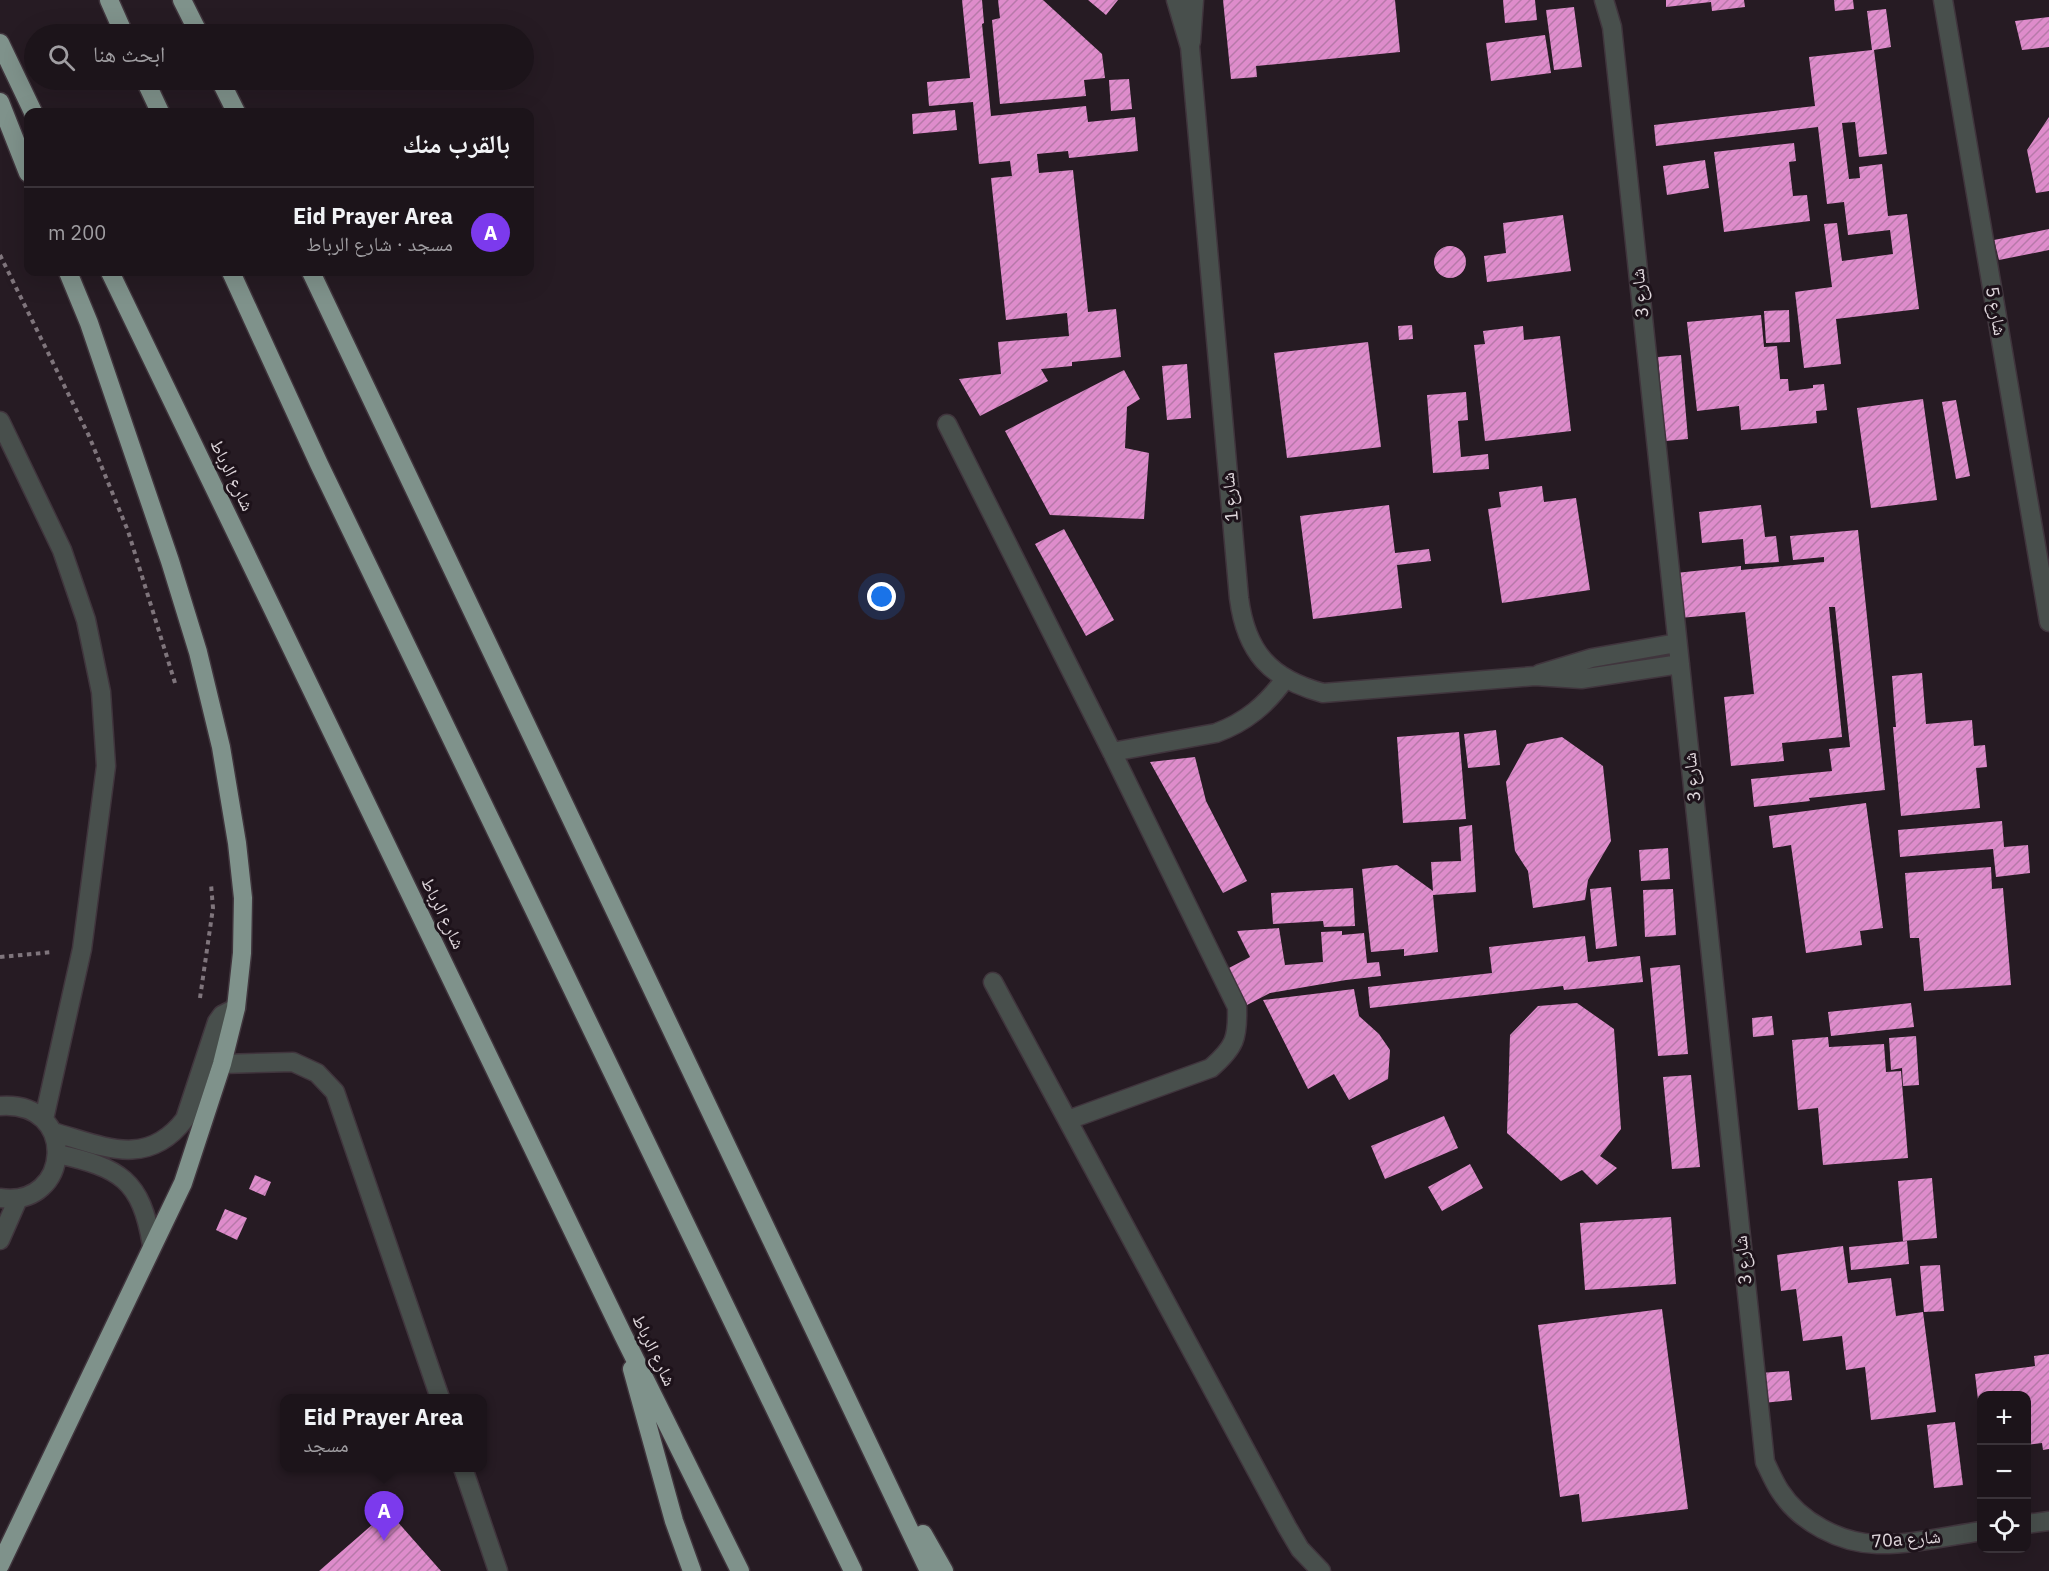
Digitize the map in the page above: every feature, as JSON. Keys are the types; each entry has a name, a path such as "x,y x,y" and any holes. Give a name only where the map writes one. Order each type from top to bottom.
{"highway":[{"path":"109,0 120,24"},
{"path":"182,0 194,24"},
{"path":"0,43 31,108"},
{"path":"150,90 158,108"},
{"path":"225,90 234,108"},
{"path":"0,102 24,163"},
{"path":"0,1565 183,1183 222,1064 236,1008 242,953 243,898 237,843 221,747 198,652 170,561 89,323 70,276"},
{"name":"شارع الرباط","path":"112,276 623,1335 740,1571"},
{"path":"233,276 319,464 853,1571"},
{"path":"314,276 929,1571"},
{"path":"623,1335 674,1521 692,1571"},
{"path":"866,1436 944,1571"}],"street":[{"name":"شارع 1","path":"1176,0 1190,47"},
{"name":"شارع 1","path":"1194,0 1190,47 1242,616 1247,634 1256,651 1268,666 1285,679 1303,688 1323,693 1535,676 1581,679 1680,664"},
{"name":"شارع 3","path":"1604,0 1612,27 1765,1462 1780,1492 1802,1515"},
{"name":"شارع 3","path":"1612,27 1616,0"},
{"name":"شارع 5","path":"1943,0 2049,622"},
{"path":"0,421 62,550 86,620 101,692 106,766 82,949 48,1126"},
{"path":"947,424 1237,1007 1238,1030 1228,1052 1211,1068 1068,1120"},
{"name":"شارع 1","path":"1535,676 1578,662 1677,643"},
{"path":"1112,752 1216,734 1231,728 1261,709 1285,679"},
{"path":"993,982 1287,1527 1300,1549 1321,1571"},
{"path":"48,1126 123,1150 152,1147 165,1140 176,1131 184,1119 217,1022 222,1015 236,1008"},
{"path":"222,1064 293,1062 317,1073 335,1092 439,1394"},
{"path":"0,1106 15,1105 31,1109 48,1126 58,1154 54,1169 46,1183 33,1193 9,1198 0,1240"},
{"path":"58,1154 103,1166 120,1176 133,1189 143,1205 152,1245"},
{"path":"465,1472 498,1571"},
{"name":"70a شارع","path":"1802,1515 1824,1531 1849,1540 1876,1544 1977,1532"},
{"path":"2031,1523 2049,1521"}],"path":[{"path":"0,255 89,436 107,478 128,531 176,688"},
{"path":"199,1005 213,908 211,873"},
{"path":"0,957 82,949"}],"building":[{"path":"962,0 982,0 984,23 982,24 991,116 1086,106 1088,122 1135,117 1138,151 1069,158 1068,151 1037,154 1039,173 1073,170 1088,312 1116,309 1121,357 1072,362 1072,366 1041,369 1048,381 980,416 959,379 1001,374 998,342 1069,336 1067,313 1006,320 991,178 1012,176 1010,161 979,164 973,102 929,106 927,82 970,78"},
{"path":"998,0 1043,0 1102,54 1105,78 1084,80 1086,96 1000,104 992,20 1000,18"},
{"path":"1088,0 1118,0 1106,15"},
{"path":"1223,0 1395,0 1400,52 1256,66 1257,77 1231,79"},
{"path":"1503,0 1535,0 1537,20 1505,23"},
{"path":"1666,0 1744,0 1745,7 1712,11 1711,2 1666,7"},
{"path":"1834,0 1853,0 1854,9 1835,11"},
{"path":"1574,7 1582,67 1554,70 1546,10"},
{"path":"1886,9 1891,47 1874,50 1887,154 1859,157 1855,122 1842,123 1849,179 1860,178 1859,167 1882,164 1888,216 1907,214 1919,309 1836,319 1841,364 1804,368 1795,292 1832,287 1824,224 1837,223 1842,261 1893,254 1890,230 1848,235 1844,202 1827,204 1818,127 1656,146 1654,125 1815,106 1809,57 1872,50 1867,11"},
{"path":"2049,17 2049,47 2022,50 2015,21"},
{"path":"1545,35 1551,73 1491,81 1486,43"},
{"path":"1129,79 1132,109 1111,111 1109,80"},
{"path":"955,110 957,130 913,134 912,114"},
{"path":"2049,117 2049,191 2036,193 2027,150"},
{"path":"1794,143 1796,161 1789,162 1793,196 1807,195 1810,221 1724,232 1714,152"},
{"path":"1705,160 1709,188 1667,195 1663,166"},
{"path":"1563,215 1571,271 1487,282 1484,256 1506,253 1503,223"},
{"path":"2049,229 2049,250 1999,260 1994,240"},
{"path":"1450,246 1461,251 1466,262 1461,273 1450,278 1439,273 1434,262 1439,251"},
{"path":"1789,310 1790,342 1766,343 1764,311"},
{"path":"1761,315 1764,347 1777,346 1780,379 1788,379 1789,391 1824,384 1827,410 1816,411 1817,423 1741,430 1739,406 1697,411 1687,322"},
{"path":"1412,325 1413,339 1399,340 1398,326"},
{"path":"1523,326 1524,340 1560,336 1571,431 1485,441 1474,345 1485,344 1483,331"},
{"path":"1368,342 1381,447 1287,458 1274,353"},
{"path":"1681,355 1688,439 1665,441 1658,357"},
{"path":"1187,364 1191,418 1167,420 1162,366"},
{"path":"1124,370 1140,399 1127,407 1125,448 1149,453 1144,519 1050,515 1005,431"},
{"path":"1466,392 1468,420 1458,421 1461,457 1488,454 1489,469 1433,473 1427,395"},
{"path":"1923,399 1937,500 1871,508 1857,408"},
{"path":"1956,400 1970,476 1956,479 1942,402"},
{"path":"1542,486 1544,502 1576,498 1590,590 1502,603 1488,509 1501,507 1499,492"},
{"path":"1389,505 1395,553 1429,549 1431,561 1397,565 1402,608 1313,619 1300,516"},
{"path":"1761,505 1765,537 1776,536 1779,562 1745,564 1743,539 1702,543 1699,512"},
{"path":"1064,529 1114,620 1086,636 1035,544"},
{"path":"1858,530 1885,790 1809,798 1810,801 1754,807 1751,779 1832,771 1829,749 1850,747 1835,607 1829,607 1842,737 1782,743 1784,761 1731,766 1724,697 1754,694 1745,612 1680,618 1676,573 1741,566 1741,570 1824,562 1824,557 1793,560 1790,536"},
{"path":"1922,673 1926,724 1972,720 1974,746 1985,745 1987,767 1976,768 1980,808 1901,816 1893,727 1896,727 1892,676"},
{"path":"1496,730 1500,765 1468,768 1464,734"},
{"path":"1459,732 1466,819 1403,823 1397,737"},
{"path":"1562,737 1603,766 1611,841 1588,880 1585,900 1533,908 1528,871 1515,851 1506,782 1527,744"},
{"path":"1195,757 1206,801 1247,881 1223,893 1150,762"},
{"path":"1866,803 1883,928 1860,931 1862,945 1806,953 1791,845 1773,848 1769,816"},
{"path":"2002,821 2004,847 2028,845 2030,873 1996,877 1993,849 1900,857 1898,830"},
{"path":"1472,825 1476,892 1433,895 1438,952 1404,956 1404,949 1371,952 1362,869 1397,865 1433,891 1431,862 1461,861 1459,827"},
{"path":"1668,848 1670,879 1641,881 1639,850"},
{"path":"1991,867 1992,889 2003,888 2011,985 1924,991 1919,938 1910,938 1905,873"},
{"path":"1611,887 1617,946 1596,949 1590,889"},
{"path":"1353,888 1355,926 1324,927 1323,921 1273,924 1271,893"},
{"path":"1673,889 1676,935 1645,937 1643,890"},
{"path":"1279,928 1285,965 1323,962 1321,932 1342,931 1342,935 1364,933 1367,963 1379,962 1381,976 1270,993 1247,1005 1227,969 1250,957 1237,931"},
{"path":"1585,936 1588,962 1640,956 1643,982 1564,990 1563,986 1370,1008 1368,987 1492,973 1489,947"},
{"path":"1680,965 1688,1054 1658,1056 1650,968"},
{"path":"1354,989 1359,1016 1379,1034 1390,1050 1388,1079 1349,1100 1334,1074 1308,1089 1263,1000"},
{"path":"1577,1003 1614,1029 1621,1129 1600,1156 1617,1168 1597,1185 1582,1170 1561,1181 1507,1133 1510,1035 1538,1006"},
{"path":"1911,1003 1914,1027 1831,1036 1828,1012"},
{"path":"1772,1016 1774,1035 1753,1037 1752,1018"},
{"path":"1916,1036 1919,1085 1903,1086 1902,1068 1891,1070 1889,1038"},
{"path":"1828,1037 1829,1047 1884,1044 1886,1072 1901,1071 1908,1158 1823,1165 1818,1108 1798,1110 1792,1040"},
{"path":"1691,1075 1700,1167 1672,1169 1663,1077"},
{"path":"1444,1116 1458,1148 1385,1179 1371,1146"},
{"path":"1470,1164 1483,1188 1442,1211 1428,1187"},
{"path":"255,1175 271,1182 265,1196 249,1189"},
{"path":"1932,1178 1937,1238 1903,1241 1898,1181"},
{"path":"225,1209 247,1218 237,1240 216,1230"},
{"path":"1671,1217 1676,1284 1585,1290 1580,1223"},
{"path":"1907,1241 1909,1264 1851,1270 1849,1247"},
{"path":"1843,1246 1848,1283 1891,1278 1896,1316 1923,1312 1936,1412 1871,1420 1865,1367 1846,1370 1842,1336 1803,1341 1796,1289 1781,1291 1777,1255"},
{"path":"1940,1265 1944,1311 1924,1312 1920,1266"},
{"path":"1662,1309 1688,1509 1582,1522 1579,1494 1560,1497 1538,1325"},
{"path":"2049,1354 2049,1449 2043,1450 2042,1443 2031,1444 2031,1391 1977,1391 1975,1374 2035,1366 2034,1356"},
{"path":"1789,1371 1792,1400 1763,1403 1760,1373"},
{"path":"1955,1422 1963,1485 1934,1488 1927,1425"},
{"path":"388,1511 441,1571 319,1571"}],"place":[{"name":"Eid Prayer Area","path":"384,1541"}]}
